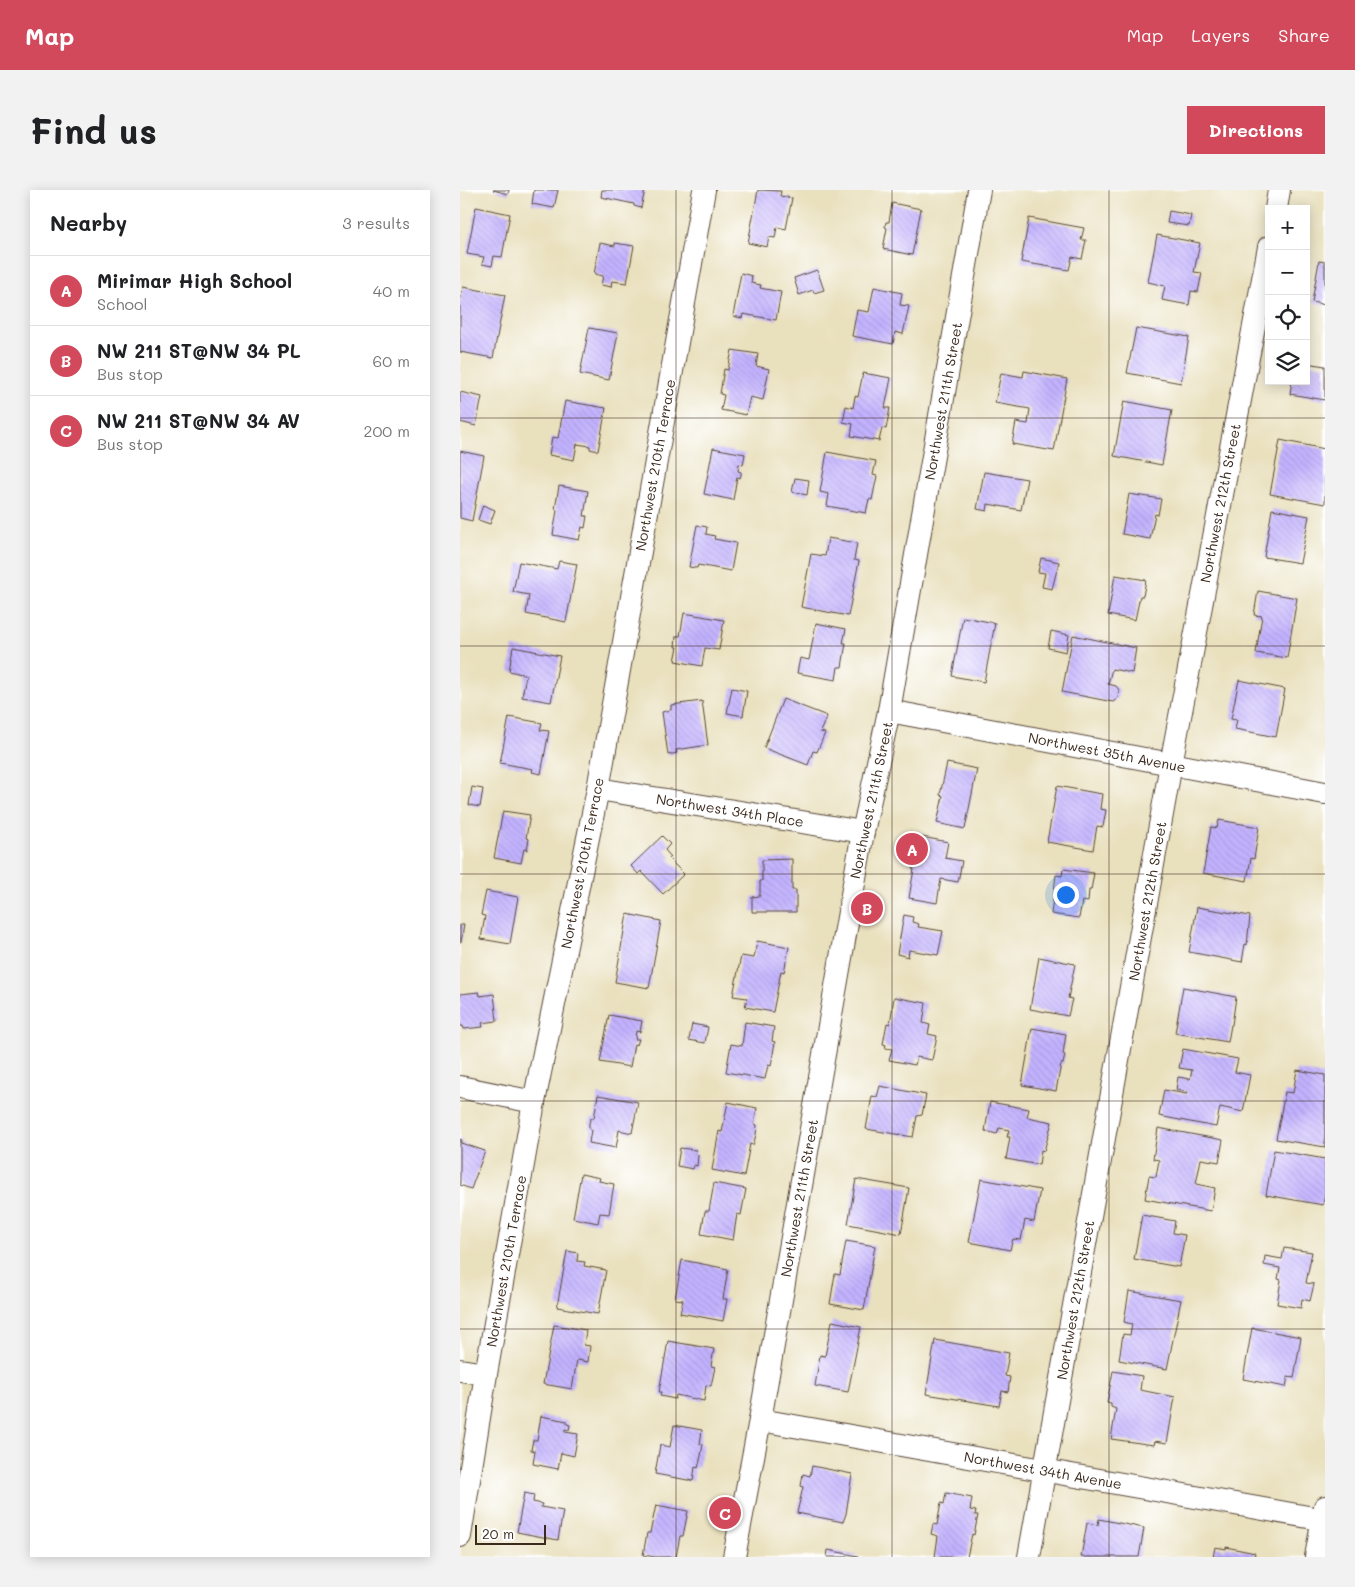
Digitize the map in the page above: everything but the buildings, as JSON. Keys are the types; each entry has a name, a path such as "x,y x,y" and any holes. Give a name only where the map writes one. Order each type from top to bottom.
{"street":[{"name":"Northwest 210th Terrace","path":"460,1536 486,1374 534,1102 598,789 704,190"},
{"name":"Northwest 211th Street","path":"734,1557 760,1420 862,832 889,711 979,190"},
{"path":"1277,205 1279,190"},
{"name":"Northwest 212th Street","path":"1029,1557 1172,764 1268,250"},
{"name":"Northwest 35th Avenue","path":"889,711 1325,793"},
{"name":"Northwest 34th Place","path":"598,789 862,832"},
{"path":"460,1087 534,1102"},
{"path":"460,1370 486,1374"},
{"name":"Northwest 34th Avenue","path":"760,1420 1324,1516"},
{"path":"1316,1557 1324,1516"}],"place":[{"name":"Mirimar High School","path":"912,849"},
{"name":"NW 211 ST@NW 34 PL","path":"867,908"},
{"name":"NW 211 ST@NW 34 AV","path":"725,1513"}]}
